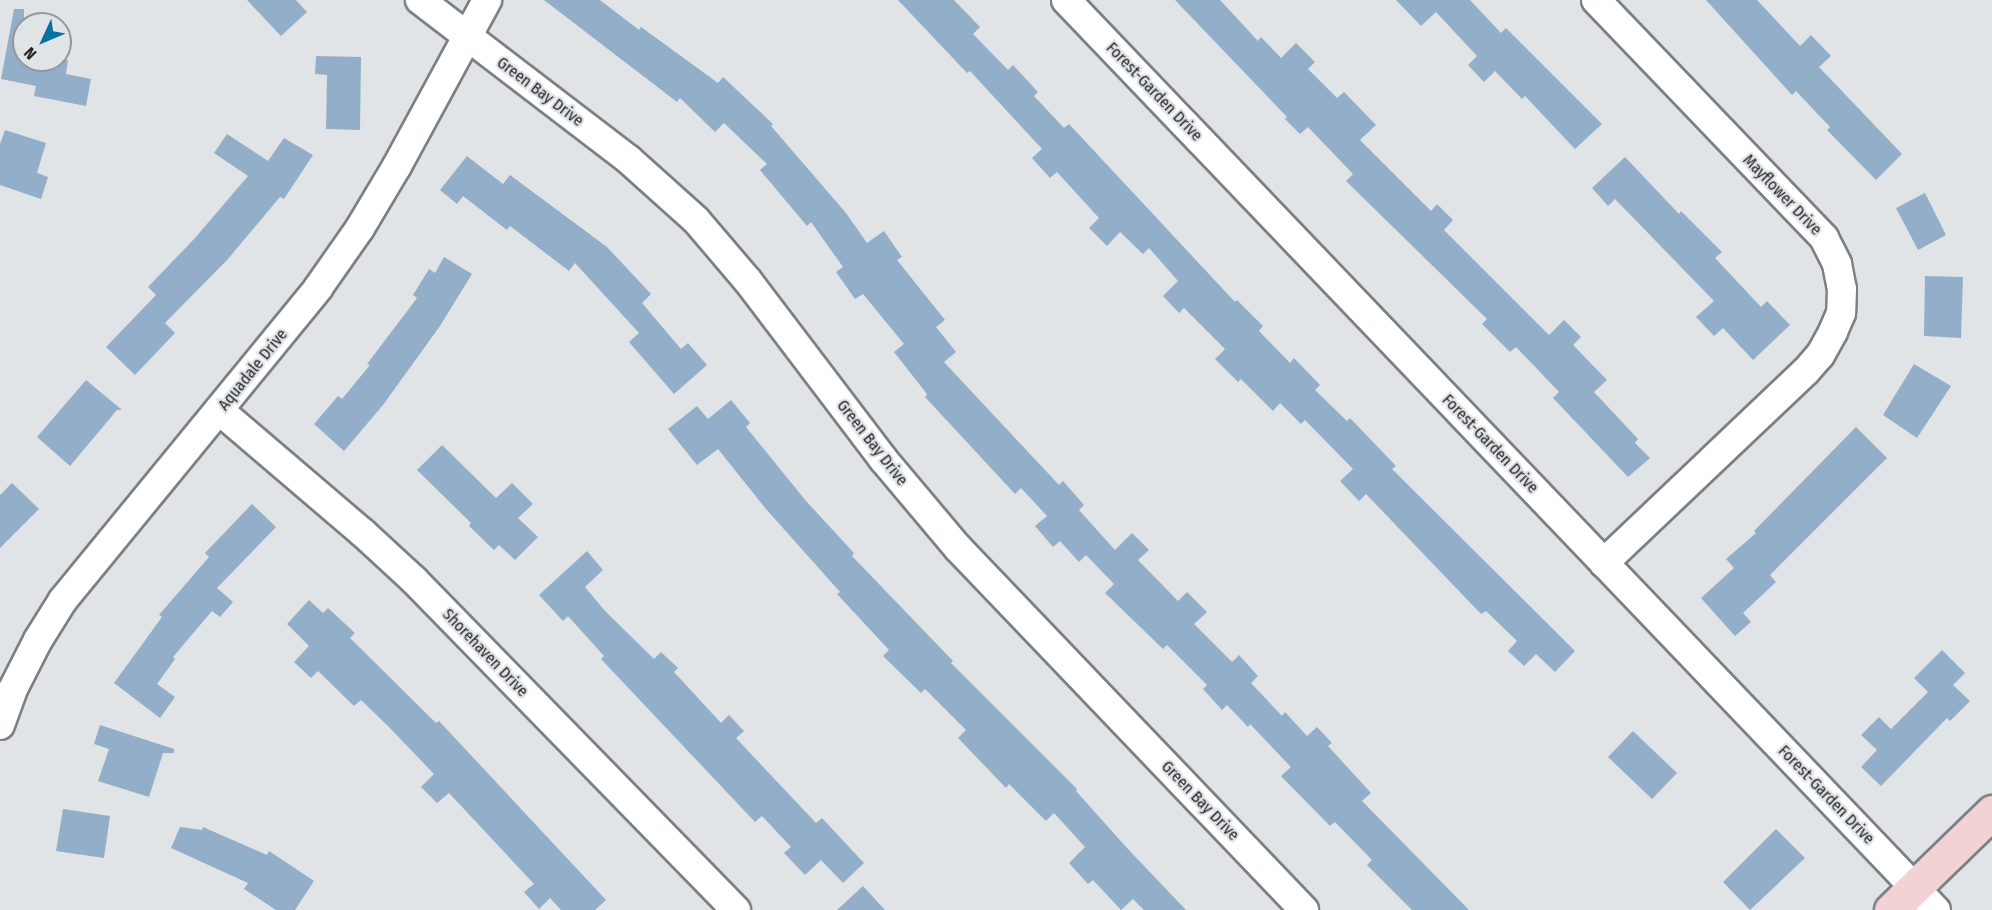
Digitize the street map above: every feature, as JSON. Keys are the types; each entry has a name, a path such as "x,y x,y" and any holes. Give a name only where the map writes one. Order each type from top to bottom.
{"street":[{"name":"Green Bay Drive","path":"420,0 628,159 696,220 748,281 883,459 958,548 1304,910"},
{"name":"Aquadale Drive","path":"0,725 13,689 38,640 63,600 220,411 318,288 360,228 487,0"},
{"name":"Forest-Garden Drive","path":"1066,0 1936,910"},
{"name":"Mayflower Drive","path":"1596,0 1824,238 1837,264 1842,289 1840,313 1820,356 1604,563"},
{"name":"Shorehaven Drive","path":"220,411 363,532 414,580 736,910"},
{"path":"1891,910 1992,812"}],"building":[{"path":"247,0 296,0 307,12 281,36"},
{"path":"544,0 600,0 639,30 641,27 718,83 723,77 773,124 771,126 846,213 867,243 884,231 902,257 897,260 945,320 936,327 956,352 944,362 1059,485 1063,481 1084,505 1079,510 1115,550 1132,533 1149,550 1138,560 1178,601 1187,592 1207,612 1194,624 1232,662 1239,655 1258,676 1251,683 1282,716 1285,712 1307,736 1317,727 1332,743 1328,746 1371,793 1362,801 1469,910 1412,910 1367,865 1372,860 1335,822 1330,826 1281,776 1291,767 1250,724 1248,727 1227,705 1222,710 1203,689 1207,685 1167,645 1163,649 1105,593 1114,584 1086,555 1079,562 1060,541 1053,547 1035,526 1047,516 1021,488 1015,494 925,397 927,394 894,352 904,344 863,294 855,299 836,272 843,267 811,222 807,226 760,170 767,164 724,123 715,132 680,98 677,102"},
{"path":"898,0 954,0 980,27 973,34 1008,70 1013,65 1038,92 1034,96 1064,128 1069,124 1235,302 1237,300 1263,326 1259,331 1290,363 1294,358 1320,385 1315,390 1347,421 1350,418 1396,466 1392,469 1575,651 1555,672 1536,654 1524,666 1508,651 1517,641 1486,611 1481,614 1366,494 1359,501 1340,481 1353,469 1305,420 1301,424 1280,403 1273,411 1241,379 1238,382 1215,359 1225,349 1184,308 1179,313 1163,296 1178,281 1149,248 1143,254 1120,232 1107,246 1089,228 1099,218 1057,172 1050,178 1032,158 1042,149 970,71 967,73"},
{"path":"1175,0 1220,0 1258,41 1261,37 1281,58 1296,43 1315,62 1308,69 1337,98 1344,92 1376,125 1360,140 1431,211 1437,204 1453,220 1444,230 1549,335 1564,320 1581,337 1573,345 1607,380 1594,392 1638,439 1635,443 1650,458 1628,477 1553,398 1559,392 1516,347 1510,352 1482,324 1487,319 1346,181 1353,174 1308,127 1300,134 1285,119 1287,117"},
{"path":"1396,0 1470,0 1501,33 1506,28 1602,124 1575,149 1525,96 1522,99 1495,71 1484,82 1468,65 1477,56 1436,12 1421,26"},
{"path":"1706,0 1757,0 1800,46 1811,35 1831,56 1819,67 1902,154 1876,180 1827,130 1830,127 1796,91 1792,95"},
{"path":"14,9 24,9 24,12 13,12"},
{"path":"12,20 12,72 66,72 66,74 91,79 86,106 34,96 36,86 1,79"},
{"path":"316,56 361,57 360,130 326,129 327,75 315,74"},
{"path":"5,130 46,143 37,173 48,177 41,199 0,185 0,144"},
{"path":"227,134 268,161 284,138 313,155 284,199 280,197 228,259 165,323 175,333 135,375 106,347 156,295 148,287 195,238 248,176 214,153"},
{"path":"467,156 503,184 510,175 607,247 651,294 642,303 681,349 688,343 707,365 674,394 629,342 639,333 575,263 569,271 510,226 507,230 463,196 457,204 440,190"},
{"path":"1625,157 1679,214 1681,211 1722,252 1715,258 1761,307 1767,301 1790,325 1753,360 1723,328 1714,336 1696,317 1714,301 1615,199 1608,206 1592,188"},
{"path":"1925,193 1946,235 1918,250 1896,208"},
{"path":"444,257 472,274 440,326 383,405 344,451 314,424 338,396 342,399 370,365 367,364 417,298 413,295 429,269 435,273"},
{"path":"1925,276 1963,277 1961,338 1924,336"},
{"path":"1914,364 1951,386 1917,438 1883,415"},
{"path":"86,380 122,410 117,410 70,466 37,437"},
{"path":"731,400 750,423 746,427 806,501 854,553 852,556 953,661 951,663 1077,789 1076,791 1127,848 1186,910 1144,910 1133,899 1121,910 1093,880 1088,884 1069,863 1085,847 1054,813 1046,821 1009,784 1006,788 958,738 966,730 925,689 921,693 883,656 889,650 837,594 840,592 766,509 718,449 697,465 668,429 697,406 708,419"},
{"path":"1856,427 1887,458 1770,575 1776,582 1743,613 1751,622 1735,636 1701,598 1734,568 1726,559 1756,533 1754,531"},
{"path":"442,445 496,498 512,483 533,504 518,518 538,537 515,560 499,545 494,550 469,526 471,523 417,470"},
{"path":"12,483 39,509 0,548 0,495"},
{"path":"252,504 276,527 217,588 233,602 220,617 212,611 173,657 175,659 157,684 175,697 160,718 114,683 162,617 159,615 209,557 205,553"},
{"path":"587,551 603,570 585,587 605,611 654,659 661,652 678,668 674,672 721,723 729,715 744,731 736,738 816,823 822,818 864,863 843,883 821,860 805,875 784,853 791,847 762,816 755,822 601,659 604,656 568,616 563,621 539,595"},
{"path":"309,600 323,613 328,608 355,633 350,638 436,723 439,721 606,900 595,910 561,910 550,898 539,909 524,892 534,884 449,793 437,803 421,787 434,774 388,726 361,700 354,706 318,671 311,678 294,662 309,646 287,624"},
{"path":"1942,650 1965,673 1953,685 1970,701 1950,721 1947,718 1881,786 1861,767 1877,750 1861,735 1879,717 1891,729 1928,692 1914,678"},
{"path":"100,725 174,749 174,753 163,753 149,797 98,781 109,749 94,744"},
{"path":"1633,731 1677,773 1652,799 1608,757"},
{"path":"63,809 110,816 104,858 56,851"},
{"path":"180,827 202,830 203,827 267,855 269,851 314,881 295,910 276,910 244,889 248,883 171,848"},
{"path":"1776,829 1805,858 1750,910 1723,882"},
{"path":"863,886 885,910 837,910"}]}
